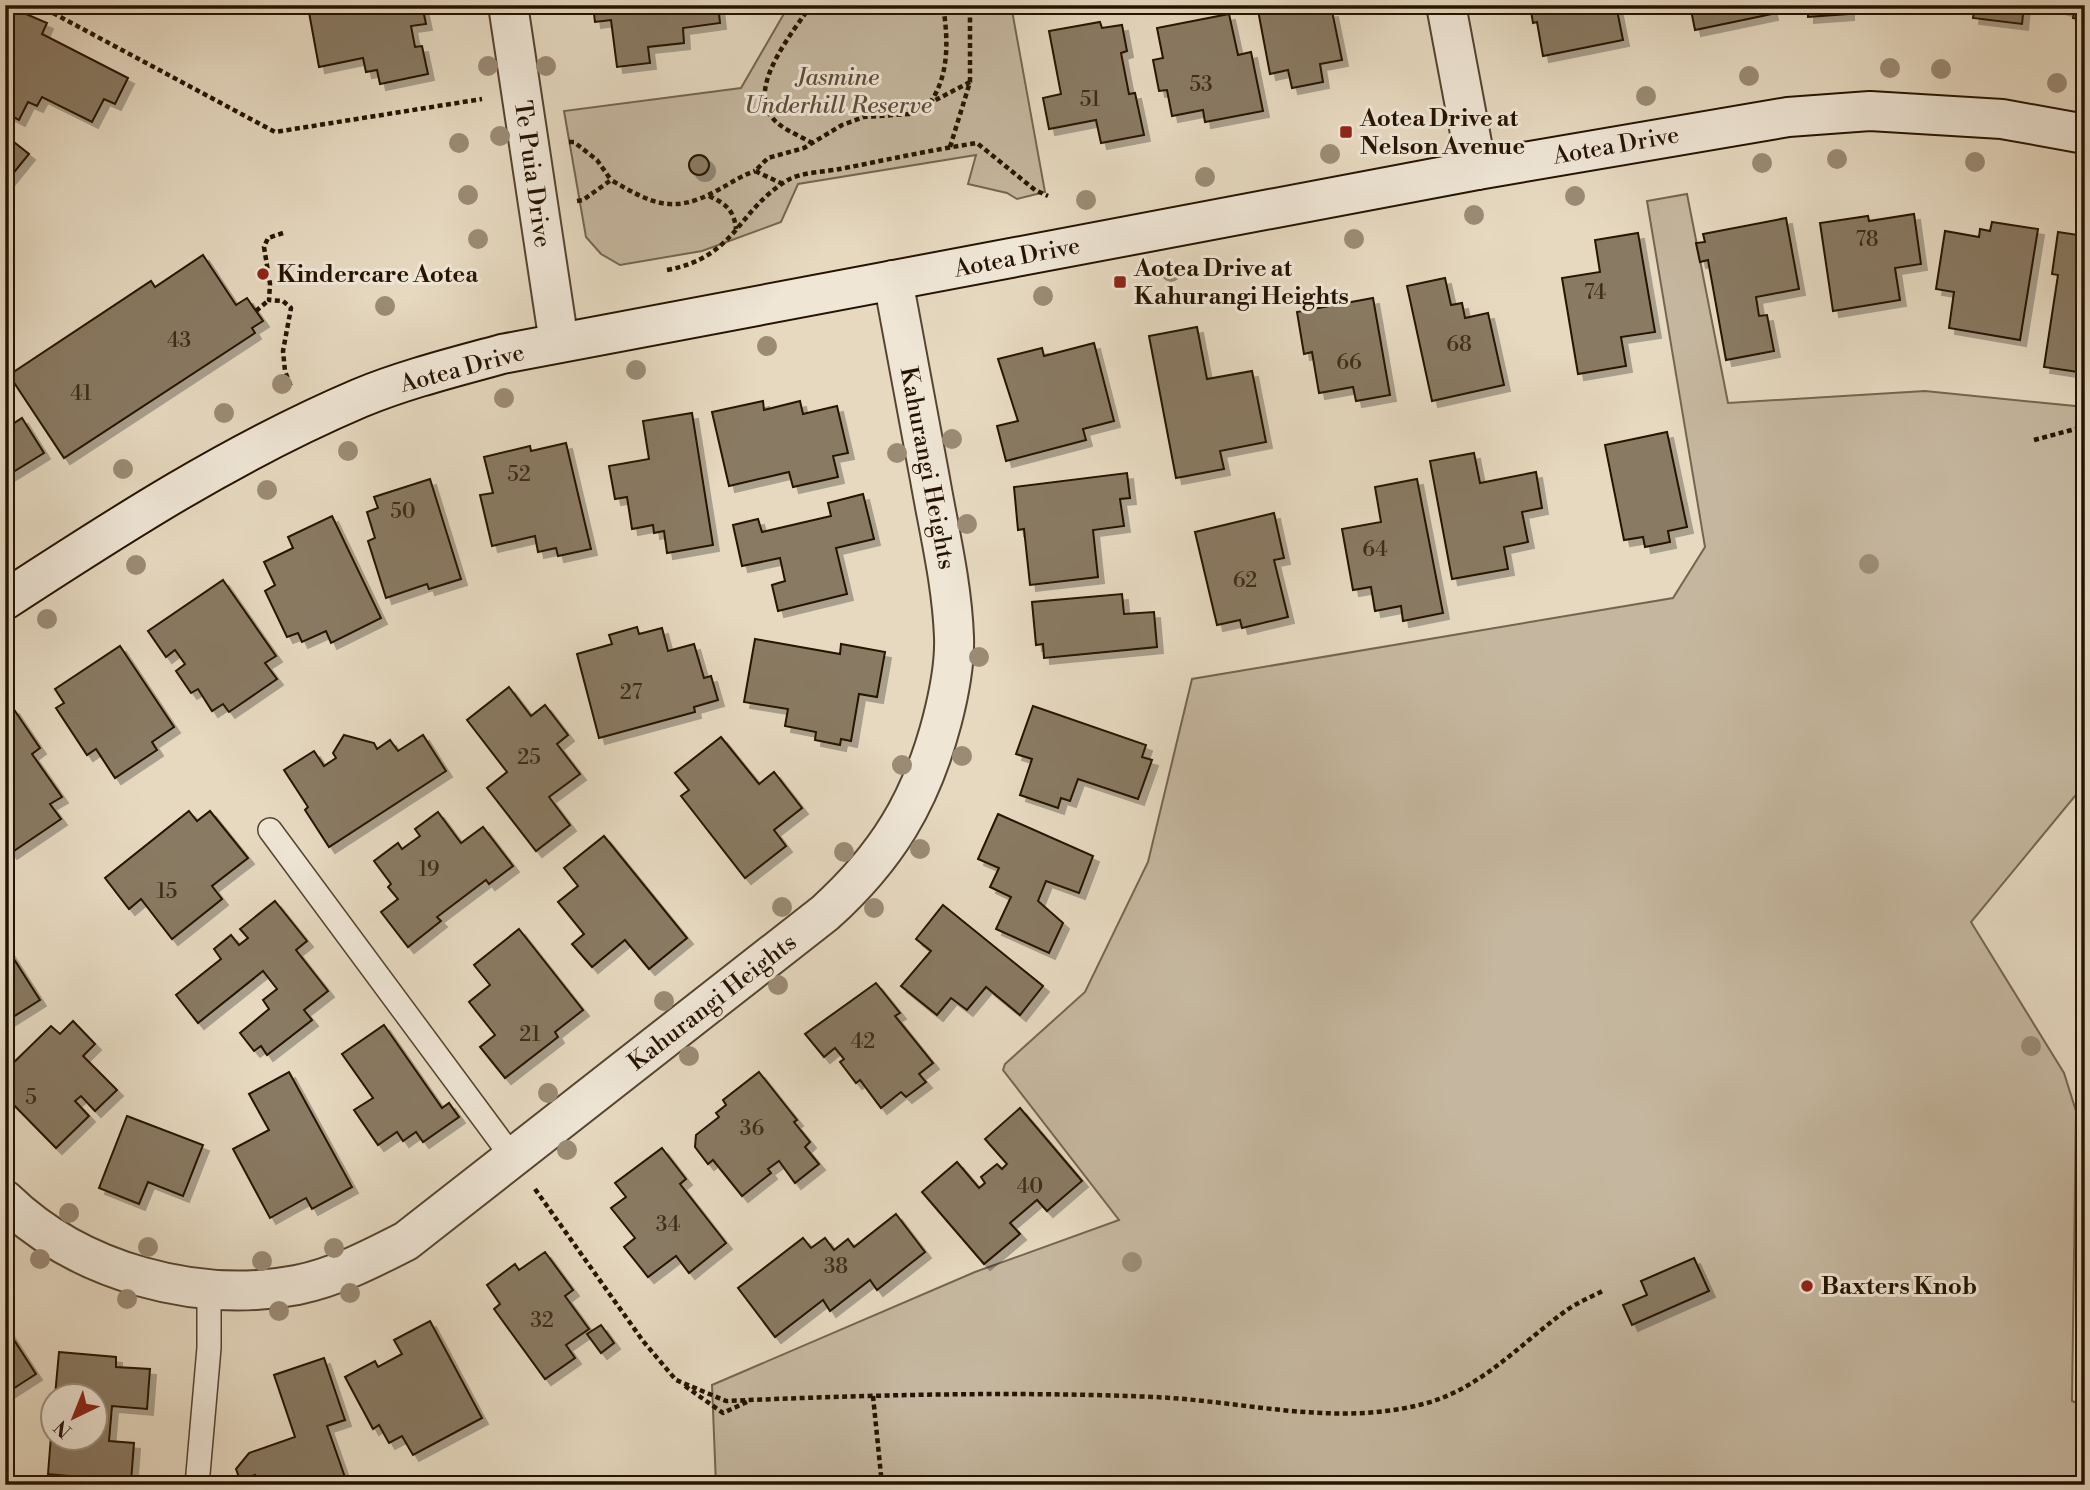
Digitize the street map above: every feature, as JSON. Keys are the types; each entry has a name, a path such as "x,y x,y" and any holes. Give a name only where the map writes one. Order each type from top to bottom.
{"street":[{"name":"Te Puia Drive","path":"508,5 559,343"},
{"path":"1446,5 1478,170"},
{"name":"Aotea Drive","path":"5,600 152,503 227,461 305,423 362,397 438,371 559,343 1478,170 1762,120 1870,111 2002,118 2085,134"},
{"name":"Kahurangi Heights","path":"5,1200 61,1243 169,1285 208,1290 298,1285 355,1267 406,1241 825,913 855,886 886,849 916,800 935,747 948,697 954,639 948,578 893,280"}],"lane":[{"path":"270,830 513,1158"},
{"path":"197,1485 209,1348 208,1290"}],"path":[{"path":"38,5 275,132 521,93"},
{"path":"811,5 769,71 764,94 770,115 782,127 812,142"},
{"path":"927,107 938,92 945,61 948,37 943,5"},
{"path":"950,147 970,82 970,5"},
{"path":"528,148 574,142 597,160 611,180 647,201 666,206 708,196 735,178 755,171 768,158 804,148 864,117 909,114 927,107 970,82"},
{"path":"667,270 705,259 783,184 793,178 950,147 977,143 1024,183 1048,197"},
{"path":"755,171 783,184"},
{"path":"537,206 583,200 611,180"},
{"path":"708,196 724,204 734,214 736,230"},
{"path":"269,300 270,284 264,247 268,237 283,233"},
{"path":"256,311 269,300 283,301 291,308 283,351 285,371 305,423"},
{"path":"2034,440 2079,428 2085,430"},
{"path":"513,1158 643,1341 676,1380 723,1413 751,1400"},
{"path":"676,1380 726,1401 1054,1393 1161,1397 1338,1415 1383,1413 1429,1402 1475,1383 1569,1309 1604,1290"},
{"path":"873,1396 881,1485"}],"green space":[{"name":"Jasmine Underhill Reserve","path":"789,5 1011,5 1045,192 1017,199 1007,193 968,184 976,155 798,184 781,222 702,251 620,265 601,254 586,237 564,111 741,88"},
{"path":"1687,194 1728,403 1925,391 2085,407 2085,784 1971,922 2064,1073 2076,1111 2072,1401 2085,1406 2085,1485 716,1485 712,1385 975,1272 1119,1220 1003,1070 1005,1064 1085,992 1148,862 1192,679 1673,598 1705,547 1647,201"}],"building":[{"path":"5,5 47,23 42,34 128,78 115,104 104,99 92,122 42,97 37,106 28,102 19,120 5,113"},
{"path":"422,5 426,24 411,26 415,47 422,46 428,74 380,84 377,70 366,72 363,58 319,67 308,7"},
{"path":"593,5 718,5 720,23 683,28 684,43 648,47 650,63 617,67 611,20 595,22"},
{"path":"1257,5 1308,5 1310,14 1332,11 1342,60 1320,64 1323,82 1292,88 1288,70 1270,74"},
{"path":"1530,5 1616,5 1623,40 1543,56 1537,22 1533,23"},
{"path":"1690,5 1770,5 1772,14 1695,30"},
{"path":"1808,5 1848,5 1848,14 1808,17"},
{"path":"1975,5 2024,5 2022,24 1973,18"},
{"path":"2048,5 2085,5 2085,21 2073,18 2074,12"},
{"path":"1229,14 1238,55 1251,52 1263,111 1205,122 1203,110 1172,116 1167,90 1159,91 1153,60 1163,58 1157,28"},
{"path":"1100,22 1102,28 1122,25 1127,51 1121,53 1129,94 1135,93 1144,135 1101,143 1096,120 1049,129 1043,98 1061,94 1049,31"},
{"path":"5,135 29,154 7,181 5,180"},
{"path":"699,155 706,158 709,165 706,172 699,175 692,172 689,165 692,158"},
{"path":"1914,214 1921,264 1895,268 1900,300 1833,311 1820,223 1868,216 1869,221"},
{"path":"1786,218 1799,289 1756,297 1759,316 1767,315 1774,351 1726,360 1708,260 1700,262 1696,243 1705,242 1703,234"},
{"path":"1992,222 2038,229 2020,340 1949,328 1954,292 1936,289 1945,231 1979,237 1980,229 1990,231"},
{"path":"2058,232 2085,236 2085,373 2044,367 2058,275 2052,274"},
{"path":"1638,233 1655,332 1621,337 1626,366 1578,374 1562,278 1600,272 1595,240"},
{"name":"Kindercare Aotea","path":"203,255 236,305 247,298 263,321 252,328 255,333 64,458 9,375 151,281 155,287"},
{"path":"1445,278 1451,305 1462,303 1465,318 1488,313 1504,385 1432,401 1407,286"},
{"path":"1373,298 1390,395 1356,401 1353,387 1319,393 1312,352 1304,354 1297,312"},
{"path":"1197,327 1207,379 1252,371 1266,442 1220,451 1224,469 1176,478 1149,336"},
{"path":"1094,343 1114,421 1083,429 1086,440 1006,461 997,426 1018,421 998,359 1042,348 1044,356"},
{"path":"763,401 764,410 800,401 803,414 837,406 848,453 833,456 838,477 793,487 789,472 729,486 712,412"},
{"path":"692,413 713,545 667,553 664,531 654,533 653,525 632,529 627,497 615,499 609,466 649,459 643,421"},
{"path":"22,418 44,453 5,477 5,422 8,427"},
{"path":"1667,432 1687,527 1668,531 1670,542 1645,547 1643,537 1624,540 1605,445"},
{"path":"566,443 591,549 558,556 556,548 538,552 535,536 492,546 480,495 493,493 484,457 530,446 531,451"},
{"path":"1474,453 1480,483 1536,472 1542,508 1522,512 1528,542 1504,547 1508,569 1452,579 1430,461"},
{"path":"1127,473 1130,498 1120,499 1124,526 1093,530 1098,577 1030,585 1024,529 1018,530 1014,487"},
{"path":"430,479 461,579 429,589 427,584 386,598 368,541 375,538 367,512 378,508 374,497"},
{"path":"1417,479 1443,613 1403,621 1401,606 1375,611 1371,587 1353,590 1342,529 1381,522 1375,487"},
{"path":"863,494 874,539 836,548 847,594 778,611 772,585 785,581 780,558 742,566 733,525 758,519 762,532 831,516 828,503"},
{"path":"1274,513 1284,558 1274,560 1288,617 1242,628 1240,620 1217,625 1195,532"},
{"path":"332,516 381,618 331,643 326,631 302,642 298,633 287,637 265,591 275,585 264,562 293,548 288,537"},
{"path":"223,580 276,656 265,663 277,679 229,712 223,704 212,711 198,689 191,693 176,671 185,664 175,650 166,657 148,631"},
{"path":"1122,594 1124,614 1154,612 1157,647 1044,658 1043,644 1036,645 1032,602"},
{"path":"637,627 639,634 662,628 668,651 694,644 704,678 711,676 718,700 694,707 695,712 599,738 577,654 612,644 609,635"},
{"path":"755,639 840,654 841,644 885,652 877,697 859,694 851,741 841,739 840,745 815,740 816,732 785,726 788,709 744,702"},
{"path":"120,646 174,727 152,742 157,750 115,778 96,749 87,755 56,708 64,703 55,689"},
{"path":"509,687 531,716 545,705 568,735 557,744 580,774 549,797 570,825 536,851 487,788 507,772 467,720"},
{"path":"1033,706 1146,745 1142,757 1152,760 1138,799 1078,779 1070,801 1061,798 1058,808 1020,795 1032,759 1016,754"},
{"path":"13,708 40,748 32,754 62,797 50,804 61,819 11,853 5,845 5,713"},
{"path":"344,735 374,743 377,749 390,740 398,751 423,735 446,771 329,847 284,770 314,751 324,766 336,758 333,753"},
{"path":"721,737 759,784 774,772 802,808 774,830 786,846 745,878 681,796 689,790 675,773"},
{"path":"189,811 197,821 210,811 248,858 212,886 222,899 172,939 141,899 129,909 105,878"},
{"path":"438,812 461,843 483,827 513,866 489,884 486,880 437,917 441,921 408,947 381,912 398,899 374,861 398,843 402,849 420,836 415,829"},
{"path":"998,814 1093,856 1079,893 1046,881 1038,901 1063,923 1049,953 996,929 1011,897 990,887 999,868 978,859"},
{"path":"604,836 687,938 649,969 625,940 592,967 572,944 584,934 558,902 578,886 564,868"},
{"path":"275,901 307,941 296,950 328,991 304,1010 312,1020 267,1055 261,1046 254,1051 240,1033 269,1009 263,1000 277,989 263,971 198,1023 176,995 221,959 214,949 231,935 239,945 248,938 240,929"},
{"path":"943,905 1043,986 1020,1015 986,987 967,1010 951,998 937,1015 901,986 931,951 916,939"},
{"path":"519,929 583,1010 555,1032 558,1037 505,1078 480,1047 495,1035 469,1002 490,985 474,965"},
{"path":"5,945 40,1000 5,1022"},
{"path":"876,983 900,1013 895,1016 933,1063 919,1074 926,1082 906,1097 901,1092 881,1108 860,1080 856,1083 840,1062 844,1059 835,1048 824,1057 805,1034"},
{"path":"73,1021 95,1044 83,1056 117,1090 95,1111 81,1096 75,1101 89,1116 56,1148 5,1096 5,1071 51,1026 60,1034"},
{"path":"384,1025 442,1108 449,1103 459,1117 423,1142 416,1132 403,1141 397,1132 378,1145 354,1110 373,1098 342,1054"},
{"path":"289,1072 352,1187 312,1209 306,1198 270,1218 233,1149 269,1130 249,1094"},
{"path":"759,1072 797,1120 794,1122 810,1142 805,1147 819,1164 795,1183 779,1161 768,1169 771,1173 742,1196 713,1160 708,1164 695,1147 696,1135 719,1117 716,1113 726,1105 723,1100"},
{"path":"1020,1108 1082,1181 1047,1211 1037,1200 1010,1223 1020,1234 984,1264 922,1192 957,1162 979,1188 985,1183 981,1177 997,1164 1002,1169 1007,1164 985,1139"},
{"path":"127,1116 203,1145 183,1196 148,1182 139,1204 99,1188"},
{"path":"662,1148 686,1179 680,1184 726,1243 689,1273 676,1256 648,1277 624,1247 635,1238 611,1208 626,1197 615,1183"},
{"path":"896,1214 925,1252 877,1290 870,1280 830,1311 823,1300 775,1337 738,1288 803,1238 811,1248 825,1238 834,1250 848,1239 854,1247"},
{"path":"545,1252 573,1290 565,1296 589,1329 566,1345 575,1358 545,1379 494,1309 500,1304 487,1285 515,1264 519,1270"},
{"path":"1694,1258 1709,1291 1632,1325 1623,1305 1647,1295 1641,1281"},
{"path":"430,1321 482,1418 413,1455 402,1436 389,1443 379,1425 373,1429 345,1377 375,1361 378,1367 402,1354 394,1340"},
{"path":"601,1325 614,1343 601,1353 587,1334"},
{"path":"5,1326 36,1374 5,1394"},
{"path":"59,1352 116,1357 116,1367 150,1369 147,1409 112,1406 109,1441 134,1443 131,1482 48,1474 50,1452 108,1452 108,1382 56,1382"},
{"path":"324,1358 345,1420 327,1426 346,1480 331,1485 259,1485 255,1475 240,1480 236,1469 249,1453 295,1437 274,1375"}],"place":[{"name":"Aotea Drive at Nelson Avenue","path":"1346,132"},
{"name":"Kindercare Aotea","path":"263,274"},
{"name":"Aotea Drive at Kahurangi Heights","path":"1120,282"},
{"name":"Baxters Knob","path":"1807,1286"}]}
